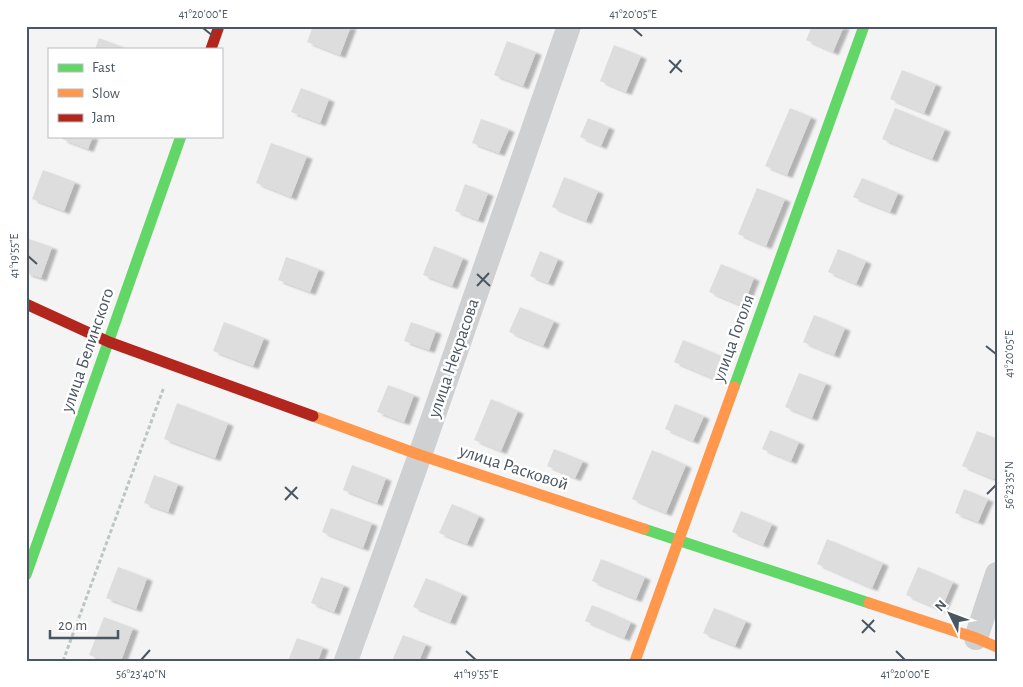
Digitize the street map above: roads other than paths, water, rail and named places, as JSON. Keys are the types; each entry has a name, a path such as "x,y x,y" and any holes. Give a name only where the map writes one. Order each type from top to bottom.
{"street":[{"path":"211,48 219,26"},
{"name":"улица Некрасова","path":"346,661 420,455 569,26"},
{"name":"улица Гоголя","path":"635,661 864,26"},
{"name":"улица Белинского","path":"26,575 179,138"},
{"name":"улица Расковой","path":"26,304 109,342 420,455 986,643"},
{"path":"986,643 997,574"}]}
